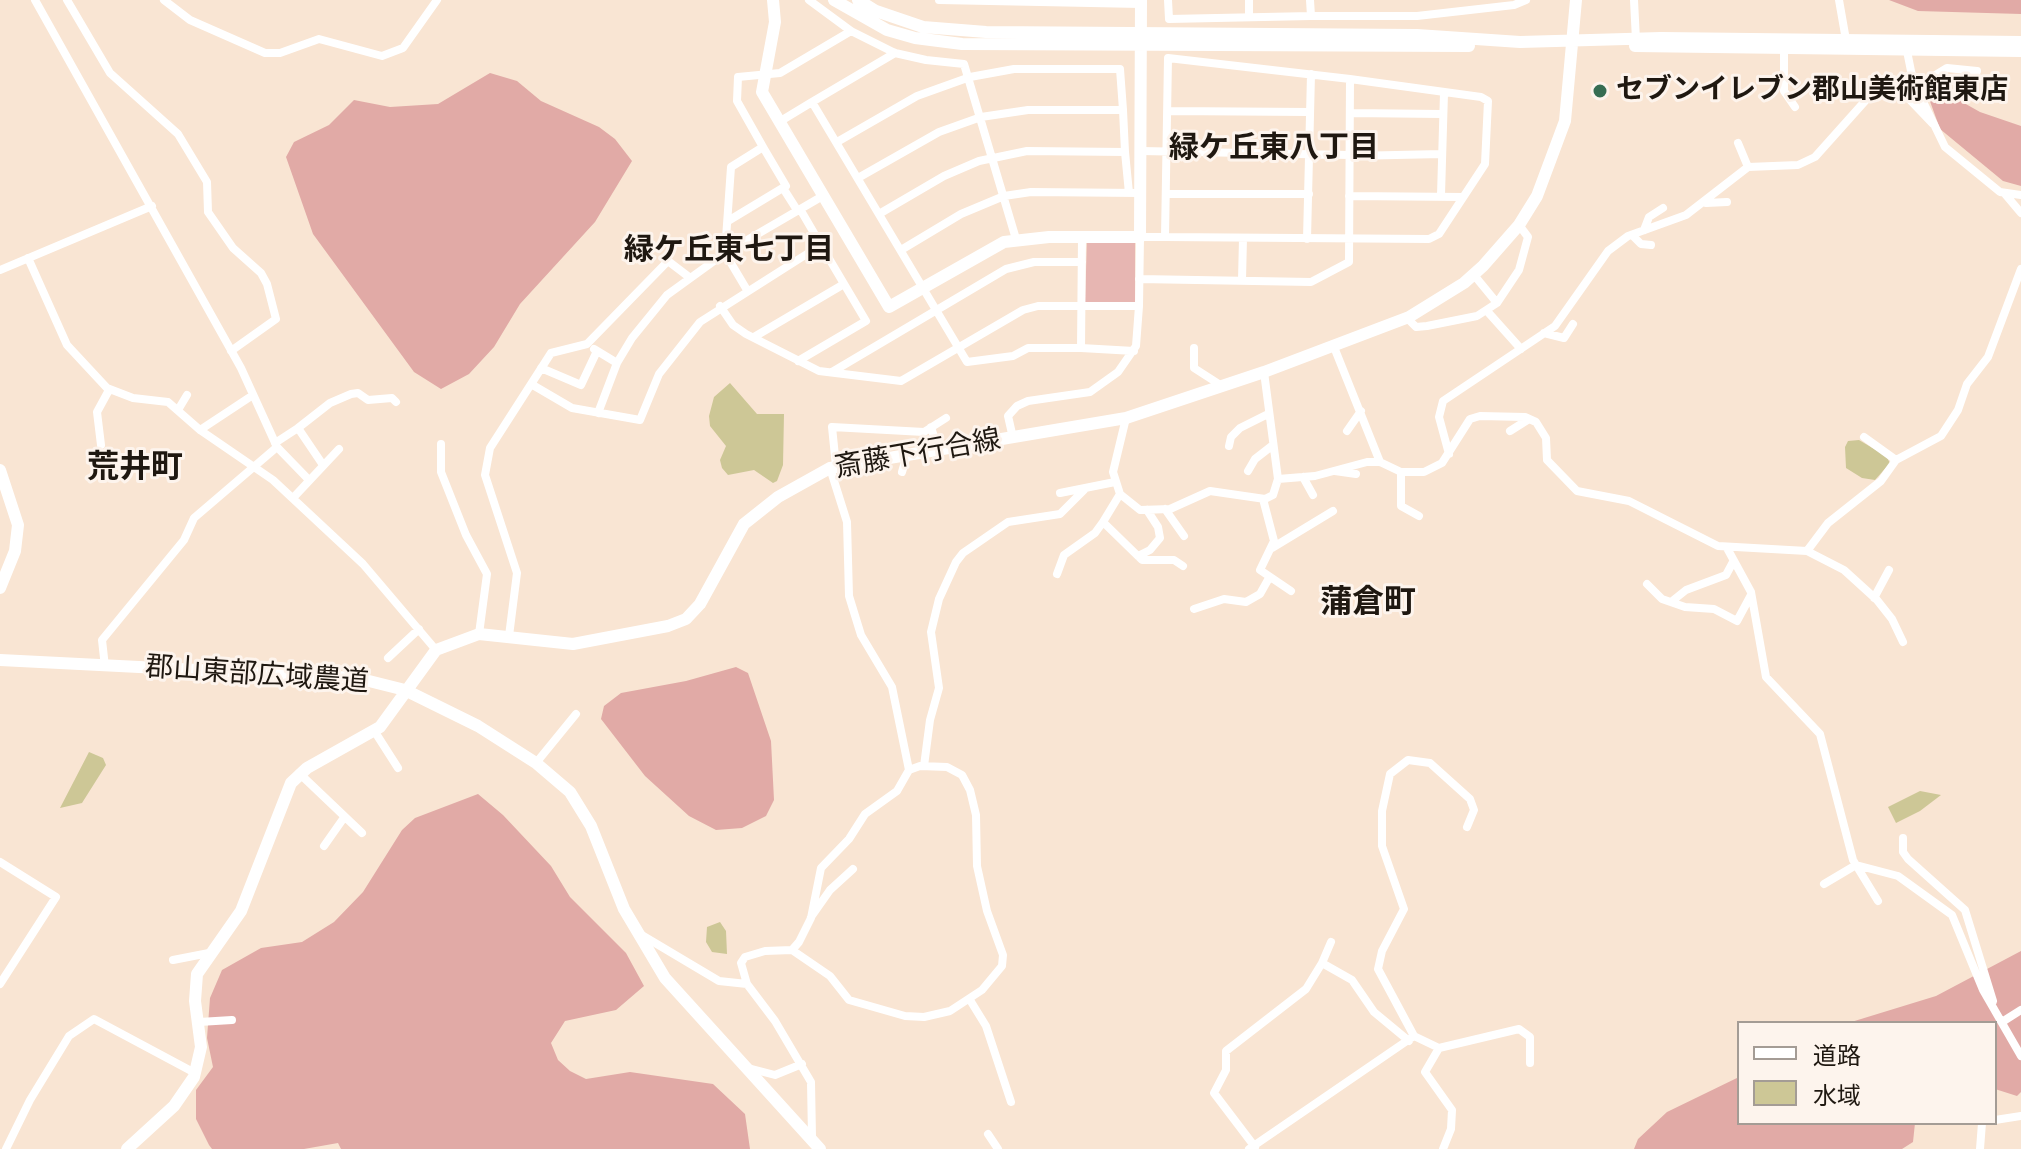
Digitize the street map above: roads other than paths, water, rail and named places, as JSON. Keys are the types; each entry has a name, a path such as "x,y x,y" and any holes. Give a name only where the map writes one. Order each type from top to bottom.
{"street":[{"path":"35,0 231,351 276,445 309,480"},
{"path":"67,0 110,73 178,134 207,182 208,212 233,248 261,273 267,284 276,319 231,351"},
{"path":"164,0 190,20 265,53 280,53 319,39 382,56 403,48 437,0"},
{"path":"773,0 775,22 762,92 821,197 889,307 985,250 1016,239 1429,239 1439,234 1485,164 1488,101 1481,97 1350,79 1168,58 1165,237"},
{"path":"809,0 851,31 895,53 964,64 1016,239"},
{"path":"834,0 868,21 915,38 962,44 1141,38"},
{"path":"858,0 923,27 986,32 1478,46 1520,42 1636,40 1846,40 2021,51"},
{"path":"939,0 1141,2 1141,151 1134,193"},
{"path":"1168,0 1169,19 1417,16 1514,5 1526,0"},
{"path":"1249,0 1249,17"},
{"path":"1310,0 1311,16"},
{"name":"斎藤下行合線","path":"436,650 479,634 557,643 589,643 686,619 708,593 744,524 778,497 833,467 1126,418 1264,372 1407,318 1474,275 1519,225 1547,175 1565,121 1576,0"},
{"path":"1634,0 1636,40"},
{"path":"1839,0 1846,40"},
{"path":"728,221 786,186 741,110 736,93 738,77 780,73 851,31"},
{"path":"1601,42 1664,48 1784,49 2021,42"},
{"path":"1906,46 1918,94 1945,147 2005,194 2021,213"},
{"path":"1784,49 1784,91 1795,107"},
{"path":"779,122 895,53"},
{"path":"1918,94 1934,76 1947,68 1977,71"},
{"path":"837,142 917,96 970,77 1014,69 1120,69 1125,152 1140,237 1139,306 1134,351 1118,372 1100,388 1017,406 1008,416 1013,438"},
{"path":"1307,239 1311,74"},
{"path":"1139,279 1311,282 1349,262 1350,79"},
{"path":"1449,454 1439,417 1443,401 1544,333 1565,313 1608,251 1632,235 1686,215 1748,167 1798,165 1815,157 1878,84 1890,79 1933,124"},
{"path":"1441,195 1444,93"},
{"path":"812,102 967,362 1013,356 1028,348 1134,351"},
{"path":"858,178 939,132 981,117 1028,110 1123,110"},
{"path":"1168,111 1309,112"},
{"path":"1351,113 1442,114"},
{"path":"1738,143 1748,167"},
{"path":"747,290 725,253 731,167 763,147"},
{"path":"879,214 957,169 993,157 1027,151 1125,152"},
{"path":"1141,151 1442,154"},
{"path":"783,188 866,321 798,361"},
{"path":"901,250 961,214 1004,196 1031,192 1134,193"},
{"path":"1166,194 1309,194"},
{"path":"2005,194 2021,195"},
{"path":"1349,196 1463,197"},
{"path":"598,413 617,363 642,324 689,277 821,197"},
{"path":"1705,203 1727,202"},
{"path":"0,270 152,206"},
{"path":"1644,230 1649,217 1663,208"},
{"path":"1407,318 1416,327 1427,326 1467,319 1497,303 1519,270 1528,237 1519,225"},
{"path":"1632,235 1641,244 1651,245"},
{"path":"1081,348 1082,237"},
{"path":"1242,280 1243,238"},
{"path":"531,384 572,408 640,420 659,374 674,350 700,322 720,306 821,245"},
{"path":"28,258 67,345 109,390 133,398 168,402 200,430 256,468 363,564 436,650 375,732 299,773 284,796 241,911 197,974 195,988 201,1047 195,1073 174,1106 127,1149"},
{"path":"509,636 516,564 485,467 490,448 551,353 587,344 668,261 689,277"},
{"path":"832,372 1016,266 1082,262"},
{"path":"1807,551 1828,523 1881,481 1896,460 1941,436 1950,424 1967,384 1994,344 2011,289 2021,269"},
{"path":"1474,275 1497,303"},
{"path":"754,337 844,284"},
{"path":"2011,289 2021,291"},
{"path":"720,306 733,325 819,371 901,381 1023,310 1082,305 1139,306"},
{"path":"1487,311 1521,349"},
{"path":"1544,333 1564,338 1573,324"},
{"path":"587,344 617,363"},
{"path":"1334,347 1380,462"},
{"path":"1194,348 1194,368 1222,386"},
{"path":"541,368 581,385 597,351"},
{"path":"1126,418 1113,472 1120,494 1132,506 1147,510 1165,509 1210,491 1263,499 1273,495 1278,479 1264,372"},
{"path":"101,445 97,412 109,390"},
{"path":"105,668 101,648 108,632 158,575 184,540 194,518 256,468 276,445 330,403 358,393 368,400 392,398 396,402"},
{"path":"178,410 187,395"},
{"path":"200,430 253,395"},
{"path":"1347,431 1361,411"},
{"path":"1229,446 1231,437 1240,428 1268,414"},
{"path":"1278,479 1380,462 1401,472 1433,469 1449,454 1463,424 1475,417 1529,419 1536,422 1546,438 1547,460 1577,491 1629,501 1727,548 1807,551 1844,570 1874,598 1892,619 1903,642"},
{"path":"811,918 821,868 849,839 865,814 897,791 909,770 892,687 861,635 849,596 847,522 833,467 832,427 924,432 946,418"},
{"path":"1510,431 1529,419"},
{"path":"931,427 938,450"},
{"path":"298,428 323,465"},
{"path":"1864,437 1896,460"},
{"path":"441,444 441,472 466,535 487,574 479,634"},
{"path":"1248,471 1273,445"},
{"path":"293,498 339,449"},
{"path":"902,472 907,455"},
{"path":"0,470 18,525 15,551 0,588"},
{"path":"1330,471 1356,474"},
{"path":"1401,472 1401,506 1419,516"},
{"path":"1303,477 1313,495"},
{"path":"1060,493 1115,482"},
{"path":"924,766 939,688 931,632 939,599 956,562 963,553 1008,522 1060,514 1084,490"},
{"path":"1057,574 1064,555 1095,533 1120,494"},
{"path":"1263,499 1274,536 1260,568 1269,578 1291,591"},
{"path":"1165,509 1184,536"},
{"path":"1138,556 1150,550 1160,538 1147,510"},
{"path":"1271,548 1333,511"},
{"path":"1103,522 1142,560 1174,560 1183,566"},
{"path":"1727,548 1751,594 1766,677 1820,734 1856,865 1878,901"},
{"path":"1671,602 1686,590 1726,575 1733,562"},
{"path":"1874,598 1889,570"},
{"path":"1194,609 1224,599 1246,602 1260,594 1269,578"},
{"path":"1647,584 1662,599 1714,609 1739,620 1751,594"},
{"path":"388,658 419,629"},
{"name":"郡山東部広域農道","path":"0,660 105,668 335,676 405,690 456,713 536,763 570,792 586,816 637,932 665,978 820,1149"},
{"path":"536,763 576,714"},
{"path":"375,732 398,768"},
{"path":"1411,1038 1378,969 1382,951 1404,909 1382,846 1382,811 1390,774 1408,760 1430,763 1470,799 1474,810 1467,827"},
{"path":"812,1137 811,1082 747,984 741,963 743,958 765,951 792,950 830,976 844,995 859,1004 924,1017 950,1011 970,1000 1002,966 1003,955 987,911 977,866 975,805 962,775 947,767 924,766 909,770"},
{"path":"299,773 343,819 362,833"},
{"path":"324,846 343,819"},
{"path":"1903,838 1903,852 1908,859 1965,910 1993,1007"},
{"path":"0,862 56,897 0,984"},
{"path":"1824,884 1856,865 1898,876 1952,915 1993,1007 2021,1056"},
{"path":"792,950 830,890 853,869"},
{"path":"637,932 719,981 747,984"},
{"path":"1331,942 1306,989 1226,1051 1226,1070 1214,1093 1253,1148 1411,1038"},
{"path":"173,960 209,953"},
{"path":"1322,963 1352,980 1374,1012 1411,1038 1439,1048 1519,1029 1530,1037 1530,1063"},
{"path":"970,1000 986,1026 1011,1102"},
{"path":"2002,1022 2021,1010"},
{"path":"6,1149 30,1100 69,1036 94,1019 195,1073"},
{"path":"199,1022 232,1020"},
{"path":"1439,1048 1425,1072 1452,1110 1451,1129 1443,1149"},
{"path":"748,1068 775,1075 802,1064"},
{"path":"1997,1120 2021,1116"},
{"path":"1980,1149 1982,1125"},
{"path":"988,1134 998,1149"}],"water":[{"path":"730,383 757,414 784,414 783,465 777,481 773,483 754,470 728,475 722,468 720,460 726,446 710,426 709,416 714,397"},
{"path":"1859,440 1886,456 1890,463 1875,480 1862,478 1846,468 1845,447 1848,441"},
{"path":"89,752 103,758 106,765 82,803 60,808"},
{"path":"1920,791 1941,795 1920,811 1896,823 1888,807"},
{"path":"720,922 726,931 727,954 712,952 706,942 707,927"}],"place":[{"name":"セブンイレブン郡山美術館東店","path":"1600,91"}],"district":[{"name":"緑ケ丘東八丁目","path":"1274,149"},
{"name":"緑ケ丘東七丁目","path":"729,251"},
{"name":"荒井町","path":"135,469"},
{"name":"蒲倉町","path":"1368,604"}]}
